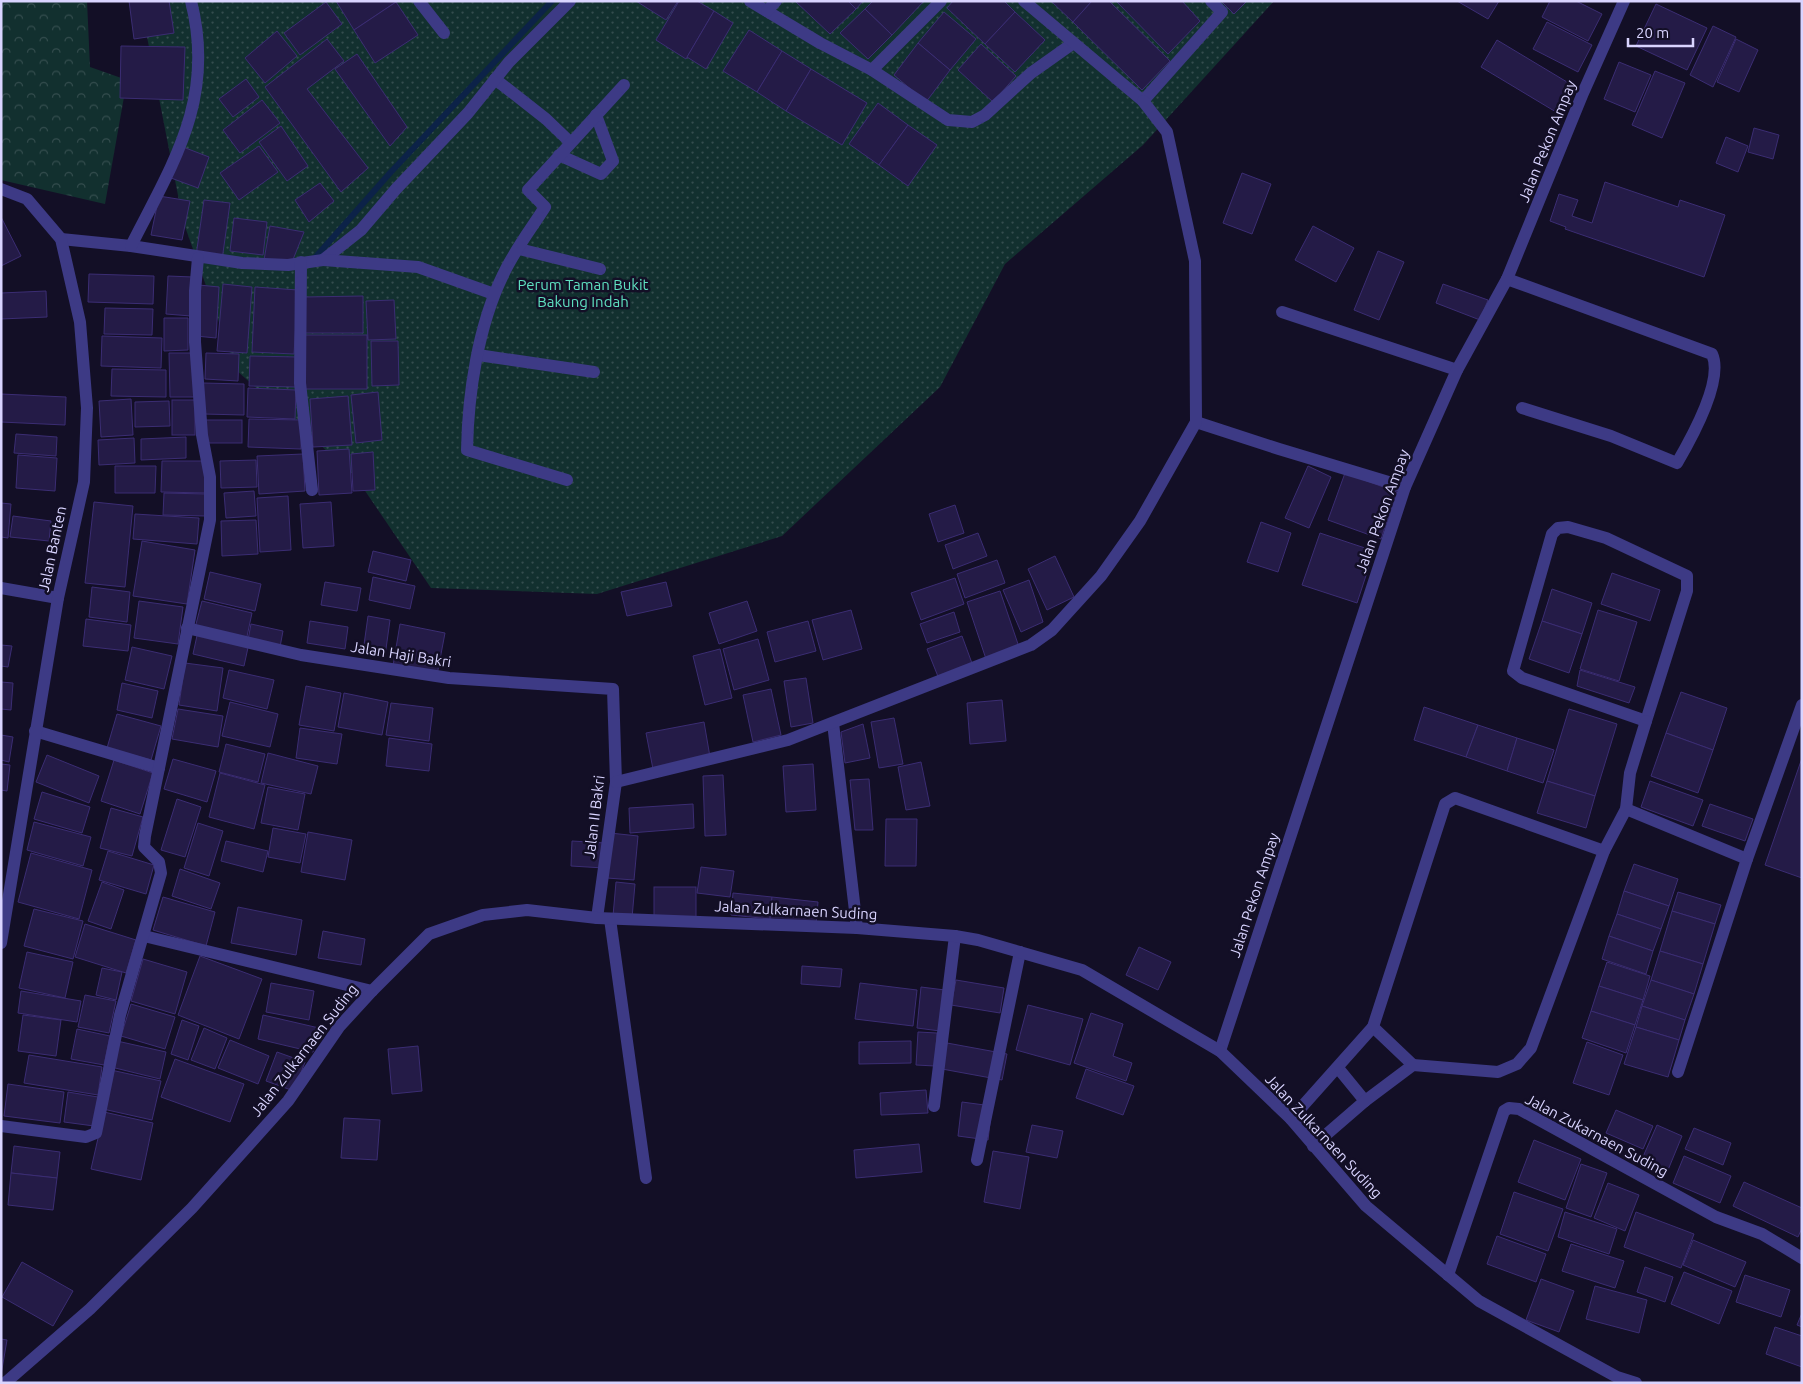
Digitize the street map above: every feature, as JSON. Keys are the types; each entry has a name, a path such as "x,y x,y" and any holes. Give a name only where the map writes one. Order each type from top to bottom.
{"street":[{"path":"131,246 180,149 194,110 198,67 198,37 192,1"},
{"path":"420,1 444,33"},
{"path":"750,1 872,70 948,120 972,122 985,115 1031,73 1072,44"},
{"path":"767,11 776,1"},
{"path":"872,70 941,1"},
{"path":"616,782 788,740 995,660 1031,644 1052,630 1101,576 1140,521 1196,422 1195,261 1167,132 1143,101 1072,44 1024,1"},
{"path":"1143,101 1222,12 1211,1"},
{"name":"Jalan Pekon Ampay","path":"1220,1051 1405,487 1457,370 1507,279 1583,92 1624,1"},
{"path":"323,260 361,230 565,3"},
{"path":"495,79 546,119 570,142"},
{"path":"567,480 467,450 468,409 478,355 494,294 503,273 545,207 528,190 624,85"},
{"path":"559,155 601,174 613,161 596,115"},
{"name":"Jalan Banten","path":"1,189 27,199 60,239 80,322 87,408 84,482 58,598 34,731 1,944"},
{"path":"60,239 131,246 198,258 288,265 323,260 418,267 494,294"},
{"path":"519,249 600,269"},
{"path":"1,1126 86,1137 96,1133 120,1015 161,873 159,862 144,847 211,512 210,477 202,435 195,342 195,291 198,258"},
{"path":"301,262 300,383 312,490"},
{"path":"1507,279 1712,354 1715,360 1711,394 1677,463 1611,436 1522,408"},
{"path":"1282,312 1457,370"},
{"path":"478,355 594,372"},
{"path":"1196,422 1405,487"},
{"path":"1373,1027 1413,1065 1498,1072 1517,1064 1531,1048 1604,851 1626,809 1630,772 1687,591 1687,576 1606,538 1568,527 1558,528 1552,534 1513,671 1522,678 1646,721"},
{"path":"1,588 58,598"},
{"name":"Jalan Haji Bakri","path":"187,628 301,655 449,678 612,689"},
{"name":"Jalan II Bakri","path":"612,689 616,782 604,918 646,1178"},
{"path":"1678,1072 1747,859 1802,705"},
{"path":"833,723 857,928"},
{"path":"34,731 159,768"},
{"path":"1291,1119 1373,1027 1445,804 1449,800 1455,798 1604,851"},
{"path":"1626,809 1747,859"},
{"name":"Jalan Zulkarnaen Suding","path":"5,1383 90,1309 192,1208 288,1102 339,1027 429,934 483,915 527,910 604,918 857,928 955,936 978,940 1082,970 1220,1051 1291,1119 1366,1206 1479,1301 1617,1377 1636,1383"},
{"path":"144,936 372,991"},
{"path":"934,1106 955,936"},
{"path":"977,1160 1020,952"},
{"path":"1313,1146 1365,1101 1413,1065"},
{"path":"1338,1068 1365,1101"},
{"name":"Jalan Zukarnaen Suding","path":"1448,1275 1504,1111 1509,1108 1519,1109 1716,1217 1762,1234 1802,1258"}],"green space":[{"path":"1,1 87,1 90,67 127,80 105,204 1,180"},
{"name":"Perum Taman Bukit Bakung Indah","path":"140,1 1274,1 1143,145 1005,264 940,387 782,536 597,594 431,588 355,476 236,370 183,221"}],"building":[{"path":"129,1 169,1 174,33 134,39"},
{"path":"336,1 396,1 396,2 354,30"},
{"path":"636,1 678,1 666,20"},
{"path":"679,1 697,1 714,11 686,59 656,40"},
{"path":"795,1 848,1 856,9 830,34"},
{"path":"848,1 863,1 856,9"},
{"path":"873,1 924,1 892,35 865,9"},
{"path":"953,1 1004,1 1015,12 985,44 947,8"},
{"path":"1051,1 1092,1 1073,22"},
{"path":"1092,1 1109,1 1170,61 1142,90 1073,22"},
{"path":"1116,1 1182,1 1200,21 1168,54"},
{"path":"1221,1 1247,1 1234,14"},
{"path":"1457,1 1499,1 1488,19"},
{"path":"1550,1 1576,1 1602,14 1588,41 1542,17"},
{"path":"326,2 342,24 300,55 284,33"},
{"path":"396,2 418,35 375,63 354,30"},
{"path":"1656,4 1707,28 1687,70 1636,46"},
{"path":"865,9 892,35 868,59 840,33"},
{"path":"714,11 733,23 706,69 687,57"},
{"path":"944,12 976,39 950,70 918,43"},
{"path":"1015,12 1045,40 1015,72 985,44"},
{"path":"1547,22 1592,45 1578,72 1533,49"},
{"path":"1713,26 1736,37 1713,87 1690,75"},
{"path":"749,30 782,51 757,92 723,71"},
{"path":"277,31 297,56 265,83 245,58"},
{"path":"327,39 344,61 307,89 368,168 341,192 265,87"},
{"path":"1736,39 1758,50 1739,92 1717,82"},
{"path":"1497,40 1577,88 1561,115 1481,67"},
{"path":"918,43 950,70 926,102 894,75"},
{"path":"981,44 1016,76 993,102 958,70"},
{"path":"121,46 185,47 183,100 120,98"},
{"path":"782,51 811,69 786,111 757,92"},
{"path":"357,54 407,127 390,146 335,69"},
{"path":"1619,62 1651,75 1635,112 1604,99"},
{"path":"811,69 867,103 842,145 786,111"},
{"path":"1655,71 1685,83 1662,138 1632,125"},
{"path":"246,79 259,97 233,117 219,99"},
{"path":"262,100 280,123 240,153 223,130"},
{"path":"878,103 908,125 879,165 849,144"},
{"path":"908,125 937,145 908,186 879,165"},
{"path":"281,126 308,166 287,181 259,142"},
{"path":"1754,128 1779,135 1773,159 1748,152"},
{"path":"1726,137 1748,146 1738,172 1716,163"},
{"path":"259,146 278,172 239,200 220,173"},
{"path":"183,147 209,157 198,188 171,178"},
{"path":"1242,173 1271,184 1252,234 1223,223"},
{"path":"1605,182 1678,207 1680,200 1725,215 1704,277 1565,229 1566,227 1550,221 1559,194 1578,200 1572,216 1592,223"},
{"path":"320,183 334,201 309,222 295,200"},
{"path":"159,196 190,201 182,240 151,235"},
{"path":"204,200 230,203 222,260 196,256"},
{"path":"1,217 21,256 1,266"},
{"path":"234,218 267,222 263,255 230,251"},
{"path":"270,226 304,232 292,262 264,260"},
{"path":"1313,226 1354,248 1336,282 1295,260"},
{"path":"1378,251 1404,262 1379,320 1354,310"},
{"path":"89,274 154,276 153,304 88,302"},
{"path":"168,276 193,277 191,316 166,314"},
{"path":"223,284 252,287 247,353 217,351"},
{"path":"1443,284 1488,300 1480,320 1436,303"},
{"path":"199,285 219,287 216,338 196,336"},
{"path":"255,287 298,290 294,354 252,352"},
{"path":"46,291 47,317 1,319 1,293"},
{"path":"363,296 363,333 305,333 304,297"},
{"path":"394,300 396,339 368,340 366,301"},
{"path":"105,308 153,309 152,335 104,334"},
{"path":"164,318 188,318 188,350 164,351"},
{"path":"301,335 367,335 367,389 302,389"},
{"path":"102,336 162,338 161,368 101,366"},
{"path":"371,341 398,341 399,385 372,386"},
{"path":"169,353 194,353 194,397 170,397"},
{"path":"206,353 239,354 238,381 205,379"},
{"path":"250,356 298,357 297,387 249,386"},
{"path":"112,369 166,370 166,397 111,396"},
{"path":"203,383 244,384 244,415 203,414"},
{"path":"248,388 296,390 295,419 247,417"},
{"path":"378,392 382,440 356,443 351,395"},
{"path":"1,394 66,397 65,425 1,422"},
{"path":"348,396 352,445 313,447 310,399"},
{"path":"131,399 133,435 101,437 99,401"},
{"path":"172,400 195,400 195,435 172,435"},
{"path":"169,401 170,426 135,427 135,402"},
{"path":"249,419 302,420 301,449 248,447"},
{"path":"205,420 242,420 242,443 205,443"},
{"path":"16,434 57,437 56,456 14,453"},
{"path":"186,437 186,458 141,460 141,439"},
{"path":"134,438 135,463 99,465 98,440"},
{"path":"349,449 352,493 319,495 317,451"},
{"path":"373,452 375,490 353,491 351,454"},
{"path":"303,454 305,491 259,494 257,456"},
{"path":"18,455 57,458 55,491 16,488"},
{"path":"256,460 257,487 221,488 220,461"},
{"path":"162,461 206,461 206,493 161,492"},
{"path":"115,466 156,466 155,493 115,493"},
{"path":"1308,466 1331,477 1309,528 1285,518"},
{"path":"1345,473 1397,492 1381,539 1328,520"},
{"path":"254,491 256,516 226,518 224,493"},
{"path":"164,493 207,494 206,516 163,515"},
{"path":"288,496 291,550 260,552 257,498"},
{"path":"94,502 133,506 125,587 85,583"},
{"path":"331,502 334,546 303,548 300,504"},
{"path":"1,503 11,504 8,538 1,537"},
{"path":"955,505 964,533 938,542 929,514"},
{"path":"135,514 199,518 197,544 133,539"},
{"path":"13,516 51,521 49,541 10,537"},
{"path":"256,520 258,554 222,556 221,521"},
{"path":"1261,522 1291,533 1278,572 1247,562"},
{"path":"978,533 987,556 953,569 945,545"},
{"path":"1320,533 1374,551 1357,603 1302,585"},
{"path":"142,541 195,550 187,604 133,596"},
{"path":"373,551 411,560 406,581 368,572"},
{"path":"1055,556 1074,597 1047,610 1028,569"},
{"path":"997,560 1005,583 965,598 957,574"},
{"path":"210,572 261,584 255,611 204,599"},
{"path":"1612,573 1660,590 1650,621 1601,604"},
{"path":"373,577 415,586 410,609 369,600"},
{"path":"955,578 964,604 921,620 911,593"},
{"path":"1029,580 1043,622 1021,632 1003,590"},
{"path":"325,582 361,588 357,611 321,605"},
{"path":"666,582 672,606 627,616 621,592"},
{"path":"92,587 130,592 127,622 89,617"},
{"path":"1552,589 1592,603 1582,634 1542,621"},
{"path":"1000,591 1019,647 986,659 967,602"},
{"path":"139,601 183,607 178,644 134,638"},
{"path":"202,601 252,613 246,641 195,628"},
{"path":"747,601 757,631 719,644 709,613"},
{"path":"851,610 862,649 823,660 812,620"},
{"path":"1598,610 1637,622 1619,681 1580,669"},
{"path":"954,612 960,632 927,643 920,624"},
{"path":"368,616 390,620 385,656 363,652"},
{"path":"86,619 131,625 128,651 83,646"},
{"path":"310,621 348,627 345,649 307,643"},
{"path":"808,621 816,651 775,662 767,632"},
{"path":"1542,621 1582,634 1569,673 1529,659"},
{"path":"251,624 283,631 280,647 248,640"},
{"path":"400,624 445,633 437,675 393,666"},
{"path":"198,631 249,643 244,666 193,654"},
{"path":"962,636 973,666 939,679 927,649"},
{"path":"758,639 769,680 734,690 723,649"},
{"path":"1,645 12,646 8,667 1,666"},
{"path":"132,647 172,656 164,689 125,680"},
{"path":"720,649 732,698 705,705 693,656"},
{"path":"185,663 223,668 217,711 179,705"},
{"path":"229,670 274,680 267,709 223,698"},
{"path":"1580,670 1635,687 1629,703 1577,686"},
{"path":"806,678 813,723 791,727 784,681"},
{"path":"1,682 13,683 11,710 1,709"},
{"path":"122,683 158,691 152,718 117,710"},
{"path":"306,686 341,693 334,731 299,725"},
{"path":"771,689 781,735 753,742 743,695"},
{"path":"1681,692 1727,708 1713,750 1666,733"},
{"path":"344,693 388,702 382,735 338,727"},
{"path":"1002,700 1006,741 970,744 967,703"},
{"path":"230,702 278,714 270,747 222,736"},
{"path":"391,703 433,708 429,741 386,735"},
{"path":"1424,707 1478,725 1466,757 1414,740"},
{"path":"178,709 223,716 218,747 172,739"},
{"path":"1569,709 1617,724 1595,796 1547,781"},
{"path":"117,714 161,726 151,760 107,748"},
{"path":"894,718 903,764 879,768 871,722"},
{"path":"704,722 710,757 653,769 646,733"},
{"path":"863,724 870,758 845,763 841,732"},
{"path":"1478,725 1517,738 1507,771 1466,757"},
{"path":"300,728 342,734 337,764 296,758"},
{"path":"1666,733 1713,750 1698,793 1651,776"},
{"path":"1,735 13,737 9,762 1,760"},
{"path":"389,738 432,744 429,771 386,766"},
{"path":"1517,738 1554,750 1543,783 1507,771"},
{"path":"226,744 265,754 258,782 219,772"},
{"path":"268,753 318,766 311,794 261,783"},
{"path":"47,755 99,776 89,803 36,782"},
{"path":"1802,758 1802,878 1765,865"},
{"path":"173,759 216,771 207,802 164,789"},
{"path":"114,760 153,773 140,814 101,801"},
{"path":"921,762 930,806 906,810 898,767"},
{"path":"1,764 10,765 7,791 1,790"},
{"path":"813,764 816,810 786,812 783,766"},
{"path":"220,773 265,785 254,829 209,817"},
{"path":"723,775 726,835 705,836 703,776"},
{"path":"869,779 873,830 855,830 850,780"},
{"path":"1547,781 1595,796 1586,828 1537,813"},
{"path":"1650,781 1703,800 1693,826 1641,807"},
{"path":"268,787 305,794 298,830 261,823"},
{"path":"42,792 90,807 82,833 34,819"},
{"path":"177,799 201,807 185,857 161,850"},
{"path":"693,804 694,828 630,833 629,808"},
{"path":"1710,804 1753,819 1745,841 1702,826"},
{"path":"111,808 143,817 132,856 100,848"},
{"path":"886,819 917,819 916,866 885,866"},
{"path":"34,822 91,837 83,866 27,850"},
{"path":"198,823 223,831 209,876 184,868"},
{"path":"273,828 306,834 300,863 268,857"},
{"path":"308,832 352,840 345,880 301,872"},
{"path":"610,833 638,836 634,880 607,878"},
{"path":"226,841 268,851 263,872 221,861"},
{"path":"572,841 605,843 604,868 571,866"},
{"path":"108,851 154,865 146,894 99,880"},
{"path":"31,853 92,870 79,919 18,902"},
{"path":"1634,864 1678,879 1669,906 1624,891"},
{"path":"701,867 734,871 730,897 697,893"},
{"path":"180,869 220,883 211,909 172,896"},
{"path":"102,882 124,890 111,929 88,921"},
{"path":"616,882 635,884 632,918 613,916"},
{"path":"654,887 696,887 696,917 654,917"},
{"path":"1624,891 1669,906 1661,929 1617,914"},
{"path":"1678,892 1721,905 1715,924 1672,911"},
{"path":"733,893 772,897 770,919 731,915"},
{"path":"163,897 215,912 206,946 153,930"},
{"path":"772,897 818,902 816,924 770,919"},
{"path":"238,907 302,920 296,955 231,943"},
{"path":"34,909 83,921 73,959 24,946"},
{"path":"1672,911 1715,924 1703,964 1660,951"},
{"path":"1617,914 1661,929 1653,951 1609,936"},
{"path":"85,924 136,940 126,973 75,957"},
{"path":"323,931 365,939 361,965 318,958"},
{"path":"1609,936 1653,951 1646,974 1602,959"},
{"path":"1139,947 1171,962 1158,990 1126,975"},
{"path":"1660,951 1703,964 1694,994 1651,980"},
{"path":"27,952 73,962 65,998 19,988"},
{"path":"200,956 262,979 239,1039 178,1015"},
{"path":"143,959 187,972 175,1014 131,1001"},
{"path":"1607,962 1650,976 1643,1000 1599,986"},
{"path":"802,966 842,969 840,987 801,984"},
{"path":"102,968 122,972 116,1000 96,995"},
{"path":"956,980 1004,988 1000,1013 951,1005"},
{"path":"1651,980 1694,994 1685,1020 1642,1006"},
{"path":"271,983 314,991 309,1020 266,1012"},
{"path":"860,983 917,990 913,1026 855,1019"},
{"path":"1599,986 1643,1000 1635,1025 1591,1011"},
{"path":"921,987 945,990 940,1031 917,1028"},
{"path":"21,991 81,1001 77,1022 18,1013"},
{"path":"85,995 116,1001 109,1033 78,1027"},
{"path":"131,1004 175,1017 165,1049 121,1036"},
{"path":"1028,1005 1083,1019 1070,1065 1016,1050"},
{"path":"1642,1006 1685,1020 1679,1040 1636,1027"},
{"path":"1591,1011 1635,1025 1626,1053 1582,1038"},
{"path":"1091,1013 1123,1024 1113,1056 1132,1063 1126,1081 1074,1063"},
{"path":"23,1015 61,1020 56,1056 18,1051"},
{"path":"263,1015 319,1028 313,1052 258,1039"},
{"path":"182,1020 199,1026 188,1060 171,1054"},
{"path":"1636,1027 1679,1040 1668,1077 1624,1064"},
{"path":"204,1028 227,1038 215,1069 191,1060"},
{"path":"77,1029 110,1036 104,1065 71,1059"},
{"path":"918,1032 937,1033 935,1066 916,1065"},
{"path":"230,1040 269,1056 258,1084 218,1068"},
{"path":"117,1041 166,1052 160,1079 111,1067"},
{"path":"911,1041 911,1063 859,1064 859,1042"},
{"path":"1587,1042 1623,1055 1609,1095 1573,1083"},
{"path":"947,1043 1007,1054 1002,1080 942,1069"},
{"path":"418,1046 422,1091 392,1094 388,1049"},
{"path":"277,1052 305,1062 294,1091 266,1081"},
{"path":"29,1055 102,1067 98,1095 24,1083"},
{"path":"175,1059 244,1084 230,1122 161,1097"},
{"path":"1086,1069 1134,1086 1123,1115 1076,1098"},
{"path":"111,1070 161,1081 152,1120 103,1109"},
{"path":"8,1084 64,1092 60,1123 4,1116"},
{"path":"926,1090 928,1113 881,1115 880,1093"},
{"path":"68,1092 98,1097 94,1126 64,1122"},
{"path":"962,1102 992,1106 988,1140 958,1136"},
{"path":"1616,1110 1653,1126 1643,1149 1606,1133"},
{"path":"104,1112 153,1123 141,1180 91,1169"},
{"path":"344,1118 380,1120 377,1160 341,1158"},
{"path":"1032,1125 1063,1131 1057,1158 1026,1152"},
{"path":"1657,1125 1682,1136 1668,1170 1642,1159"},
{"path":"1694,1128 1731,1143 1723,1165 1685,1149"},
{"path":"1534,1140 1581,1159 1565,1200 1518,1182"},
{"path":"919,1144 922,1172 856,1178 854,1150"},
{"path":"14,1146 60,1152 57,1178 11,1173"},
{"path":"993,1151 1029,1157 1020,1209 984,1202"},
{"path":"1684,1156 1731,1176 1720,1203 1673,1183"},
{"path":"1581,1164 1607,1173 1591,1217 1566,1208"},
{"path":"11,1173 57,1178 53,1210 8,1205"},
{"path":"1744,1182 1802,1208 1802,1228 1798,1237 1733,1206"},
{"path":"1608,1183 1639,1195 1625,1231 1594,1218"},
{"path":"1514,1192 1563,1209 1548,1251 1500,1234"},
{"path":"1565,1212 1617,1229 1609,1254 1558,1237"},
{"path":"1636,1212 1694,1234 1681,1268 1624,1247"},
{"path":"1497,1236 1546,1254 1536,1282 1487,1264"},
{"path":"1693,1240 1746,1262 1735,1287 1683,1265"},
{"path":"1571,1244 1624,1261 1615,1288 1562,1271"},
{"path":"22,1262 73,1291 53,1326 2,1297"},
{"path":"1645,1267 1673,1277 1665,1302 1637,1292"},
{"path":"1684,1272 1732,1291 1719,1324 1671,1304"},
{"path":"1745,1275 1790,1290 1781,1317 1736,1302"},
{"path":"1541,1279 1574,1291 1559,1332 1526,1320"},
{"path":"1595,1286 1647,1300 1639,1333 1586,1319"},
{"path":"1802,1313 1802,1327 1797,1325"},
{"path":"1775,1327 1802,1336 1802,1367 1766,1354"},
{"path":"1,1339 7,1340 1,1375"}],"waterway":[{"path":"313,260 390,173 552,1"}]}
